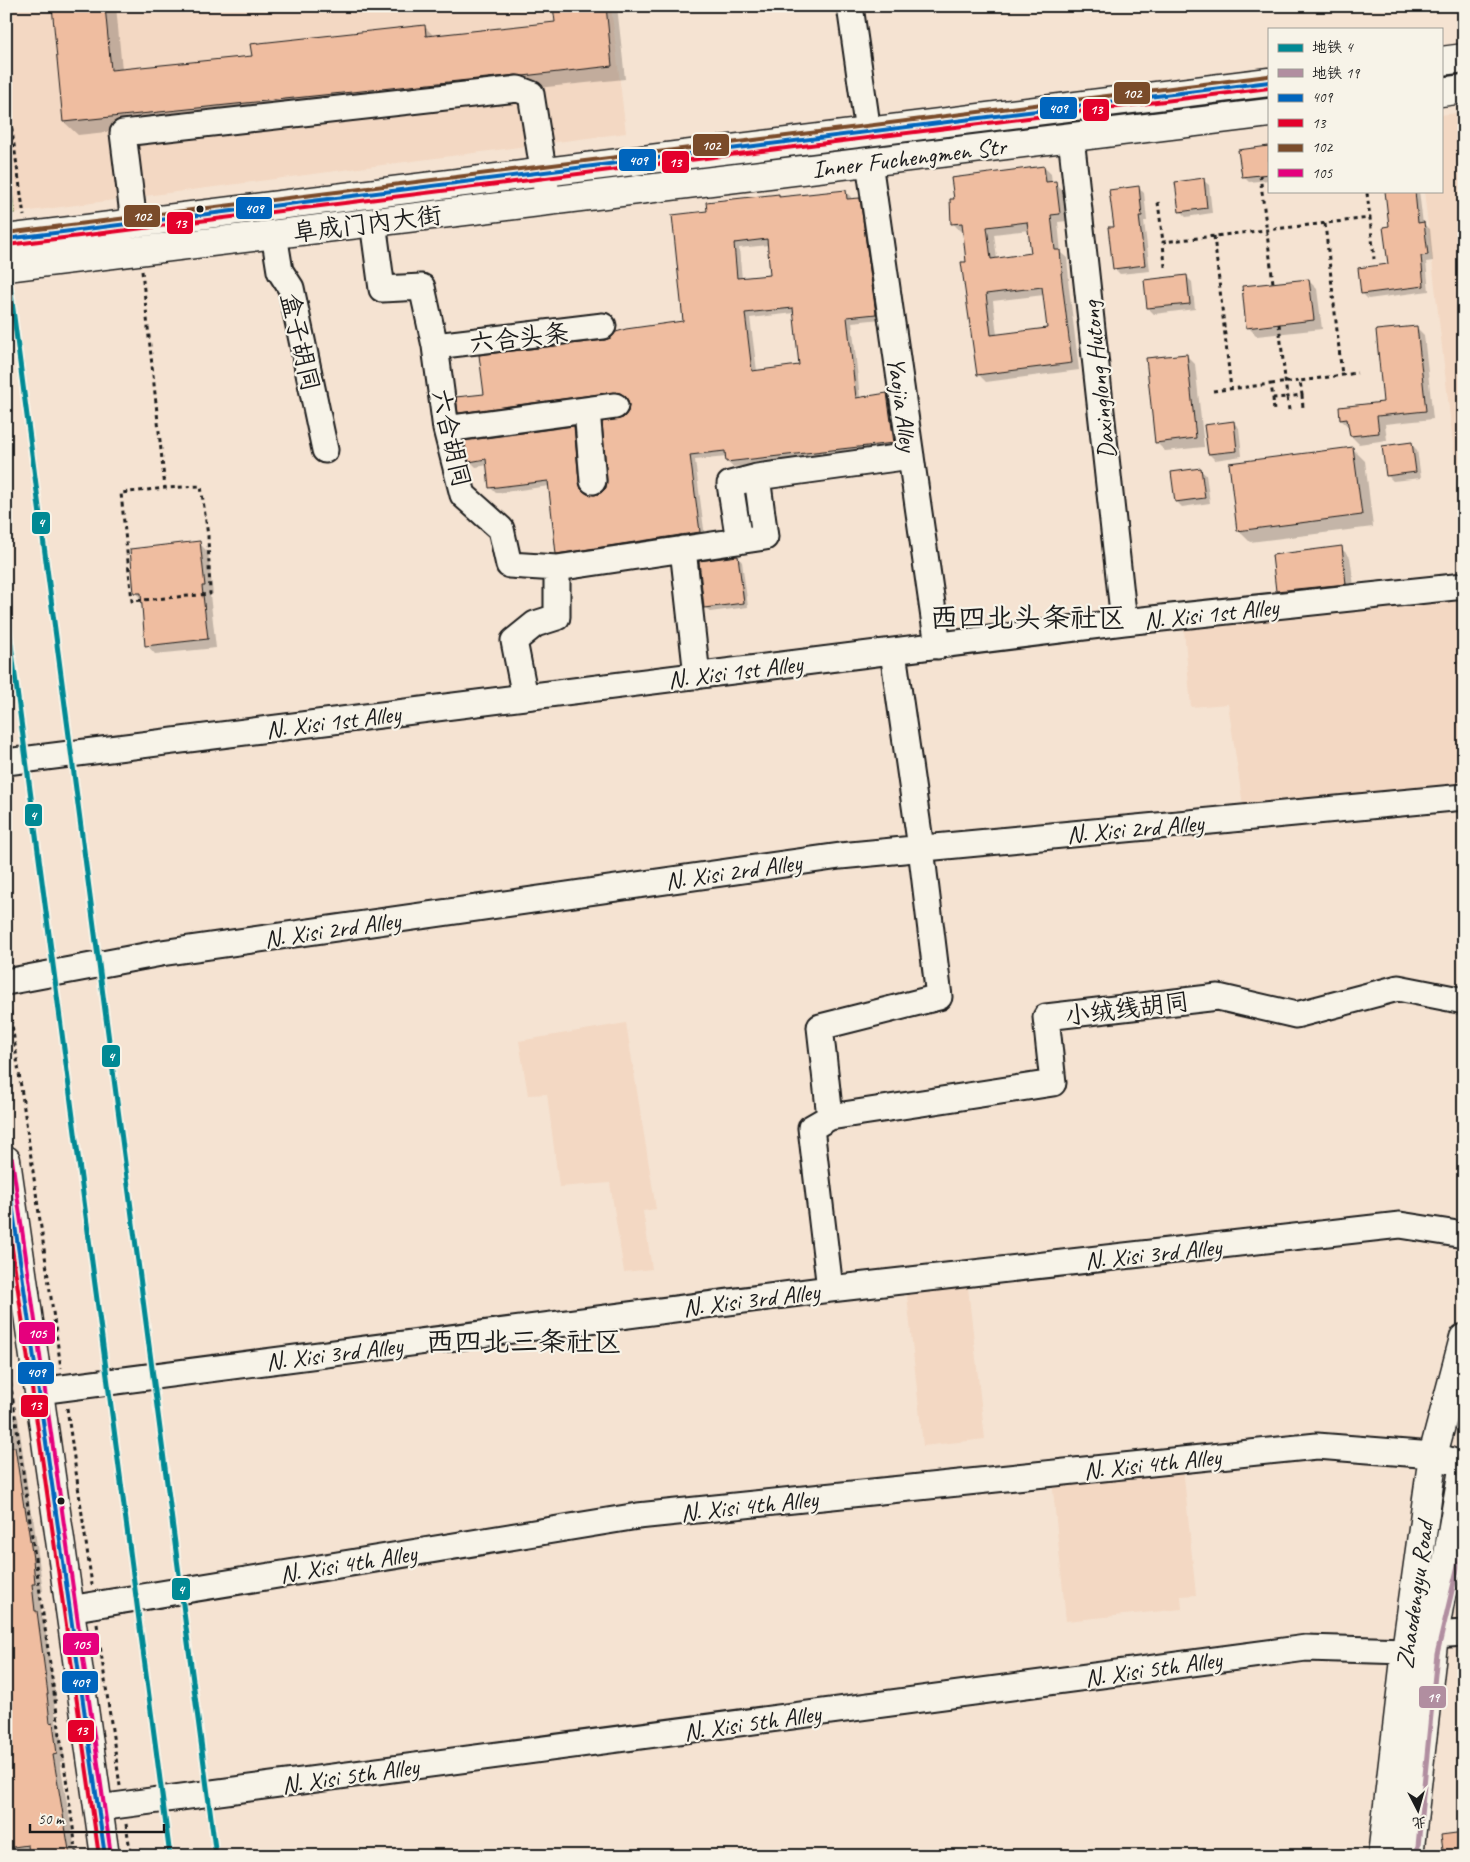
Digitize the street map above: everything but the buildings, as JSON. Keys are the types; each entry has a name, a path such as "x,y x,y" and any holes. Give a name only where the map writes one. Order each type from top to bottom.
{"main road":[{"path":"1442,61 1464,58"},
{"name":"阜成门内大街","path":"17,238 1268,82"},
{"path":"1442,92 1464,89"},
{"name":"Inner Fuchengmen Str","path":"548,201 1268,113"},
{"name":"阜成门内大街","path":"6,266 548,201"},
{"path":"6,1160 16,1293 51,1390 82,1606 110,1807 105,1856"},
{"name":"Zhaodengyu Road","path":"1382,1856 1406,1650 1433,1455 1464,1338"},
{"path":"1409,1856 1434,1635 1464,1465"}],"street":[{"path":"850,6 868,132"},
{"path":"134,224 123,133 518,89 531,94 548,201"},
{"name":"Daxinglong Hutong","path":"1071,137 1124,622"},
{"name":"Yaojia Alley","path":"868,162 938,646"},
{"name":"六合胡同","path":"373,222 382,289 422,287 435,346 446,429 463,496 501,529 509,565 557,568 739,541 730,484 756,477 911,456"},
{"name":"盒子胡同","path":"274,234 280,271 291,288 325,450"},
{"name":"六合头条","path":"435,346 602,326"},
{"path":"446,429 615,406"},
{"path":"586,410 593,481"},
{"path":"684,549 697,676"},
{"path":"526,697 514,641 535,624 556,617 557,568"},
{"name":"N. Xisi 1st Alley","path":"6,762 1124,622 1464,586"},
{"path":"830,1289 812,1128 830,1117 820,1026 939,997 892,652"},
{"name":"N. Xisi 2rd Alley","path":"7,988 161,953 840,856 1464,798"},
{"name":"小绒线胡同","path":"830,1117 1053,1083 1046,1017 1218,997 1296,1015 1398,988 1464,1001"},
{"name":"N. Xisi 3rd Alley","path":"51,1390 830,1289 1400,1225 1464,1235"},
{"name":"N. Xisi 4th Alley","path":"82,1606 638,1516 1317,1446 1433,1455 1464,1465"},
{"path":"1434,1635 1464,1633"},
{"name":"N. Xisi 5th Alley","path":"110,1807 1306,1648 1406,1650"}],"path":[{"path":"6,88 17,238"},
{"path":"1260,175 1273,283"},
{"path":"1367,193 1374,259"},
{"path":"1158,202 1165,267"},
{"path":"1163,242 1370,218"},
{"path":"1325,224 1342,375"},
{"path":"1214,236 1231,389"},
{"path":"140,250 165,488"},
{"path":"1279,324 1289,410"},
{"path":"1212,391 1357,374"},
{"path":"1300,381 1303,408"},
{"path":"1271,384 1274,412"},
{"path":"1272,398 1302,395"},
{"path":"201,486 208,536 210,594 132,601 122,493 165,488 201,486"},
{"path":"7,988 51,1390 110,1807 131,1856"},
{"path":"6,1351 77,1856"}],"shaded area":[{"path":"6,6 611,6 626,133 15,213 6,151"},
{"path":"1464,112 1464,538 1424,192 1442,192 1442,115"},
{"path":"1464,589 1464,793 1244,812 1228,704 1191,707 1183,618"},
{"path":"626,1023 656,1209 643,1211 652,1269 624,1272 610,1183 559,1187 547,1094 528,1095 519,1041"},
{"path":"967,1279 985,1439 923,1446 906,1286"},
{"path":"1183,1467 1196,1595 1181,1596 1182,1609 1066,1621 1052,1480"}],"green space":[{"path":"6,150 15,213 6,214"}],"metro line":[{"name":"4","path":"6,256 216,1856"},
{"name":"4","path":"6,607 170,1856"},
{"name":"19","path":"1417,1856 1437,1654 1464,1540"}],"transit line":[{"name":"102","path":"6,233 1268,76"},
{"name":"409","path":"6,239 1268,82"},
{"name":"13","path":"7,245 1268,88"},
{"name":"105","path":"12,1159 111,1855"},
{"name":"409","path":"6,1162 105,1856"},
{"name":"13","path":"6,1206 99,1856"}],"district":[{"name":"西四北头条社区","path":"1028,617"},
{"name":"西四北三条社区","path":"524,1341"}]}
